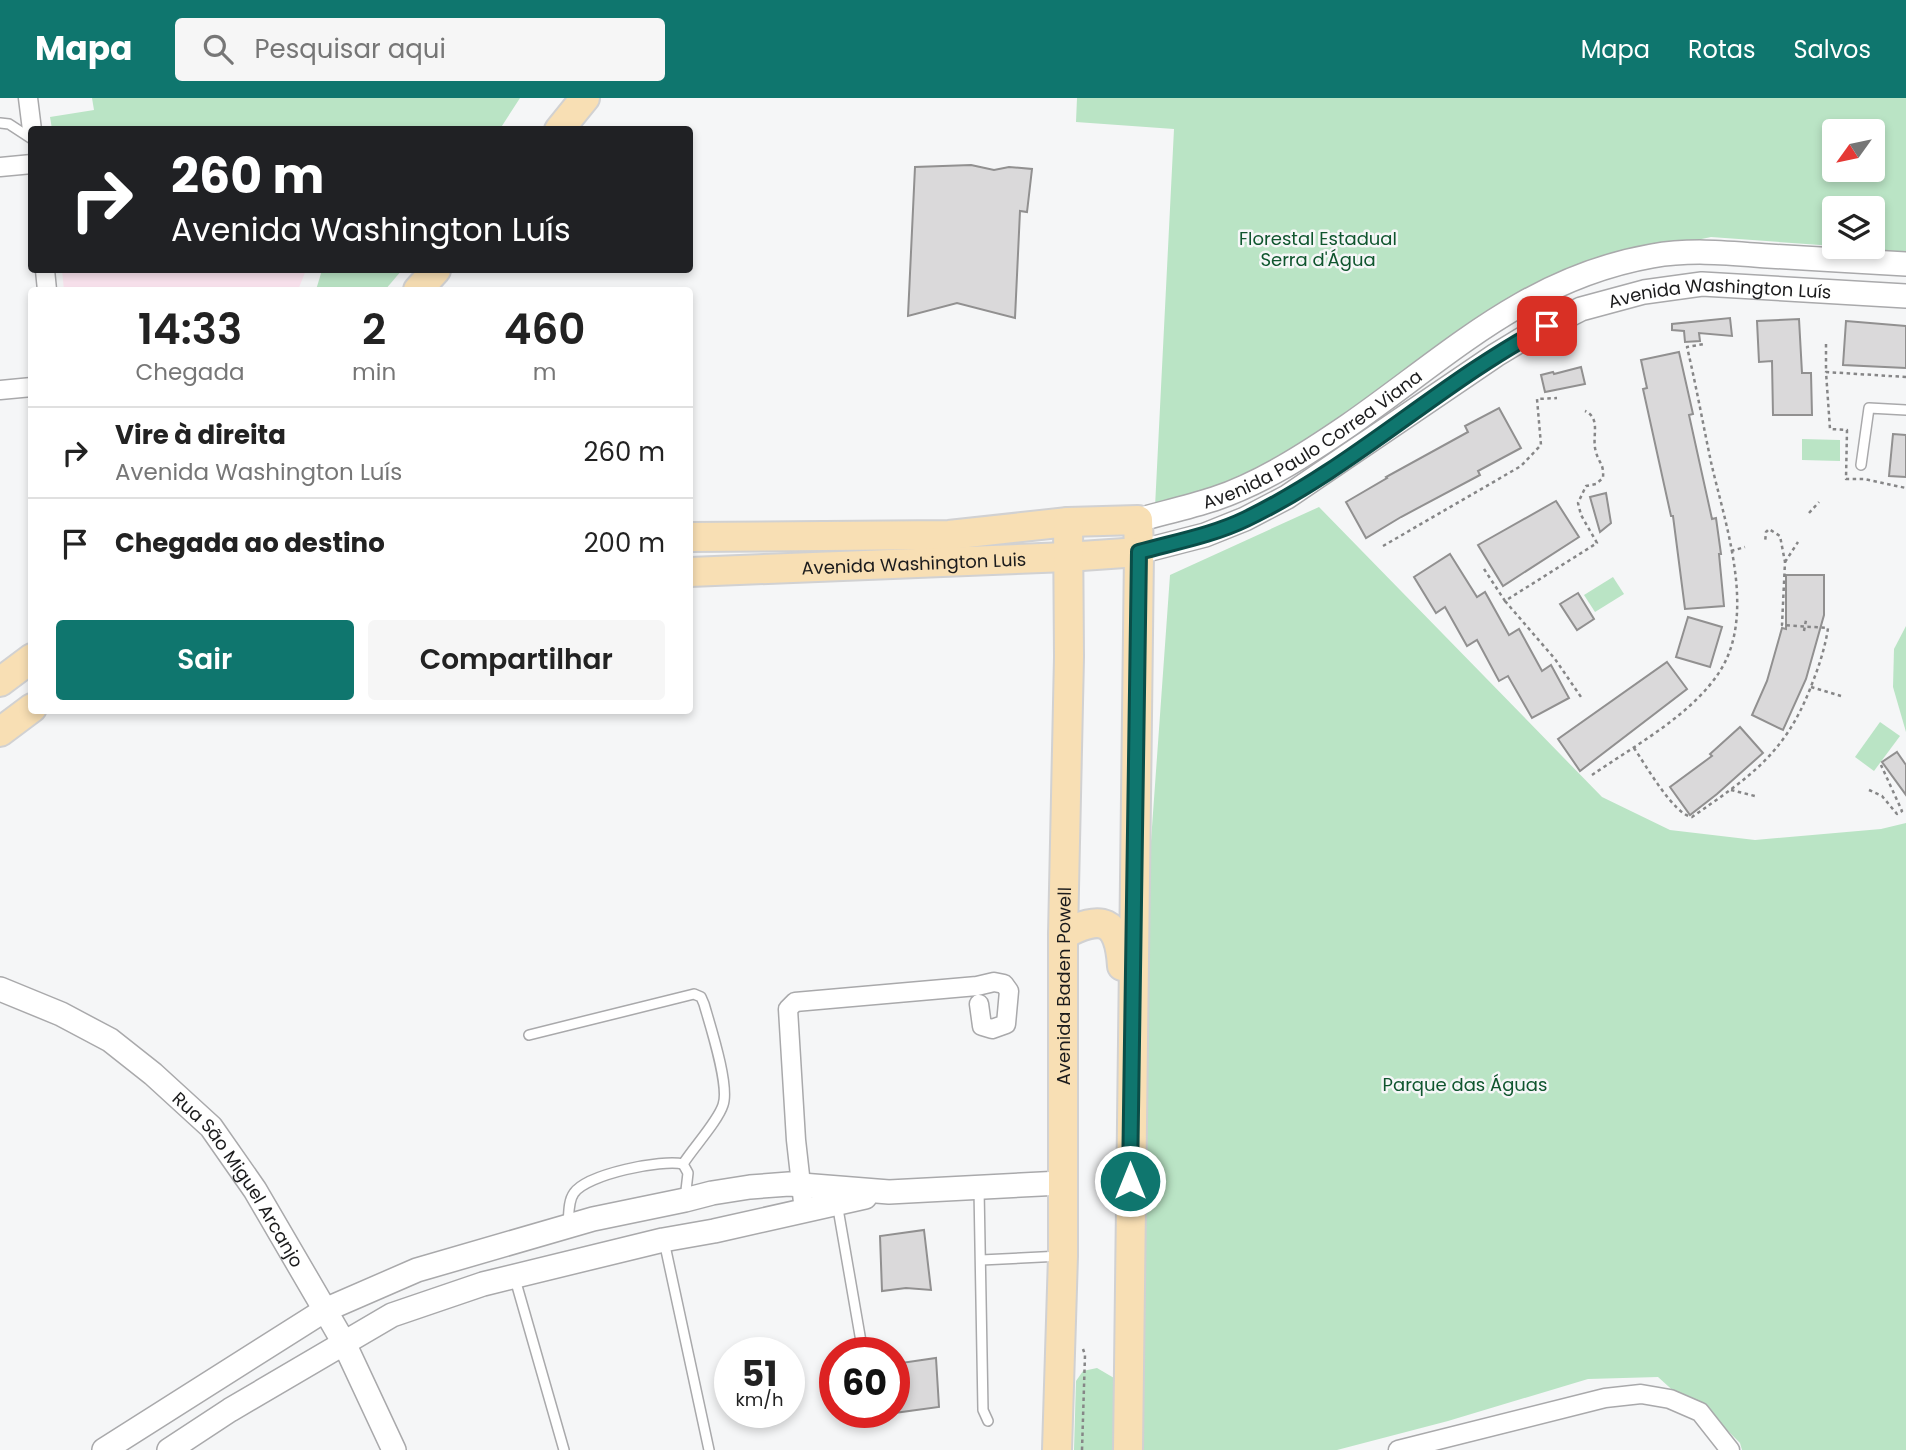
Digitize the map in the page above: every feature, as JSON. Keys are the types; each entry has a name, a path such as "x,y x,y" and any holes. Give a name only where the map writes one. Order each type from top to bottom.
{"main road":[{"path":"562,126 586,98"},
{"path":"421,287 433,273"},
{"path":"1128,1450 1138,520"},
{"name":"Avenida Paulo Correa Viana","path":"693,537 949,535 1068,522 1138,520"},
{"name":"Avenida Baden Powell","path":"1057,1450 1063,1256 1061,1183 1069,657 1068,522"},
{"name":"Avenida Washington Luis","path":"693,572 1067,558 1139,552"},
{"path":"0,682 28,661"},
{"path":"0,732 28,711"},
{"path":"1063,936 1084,924 1094,923 1110,927 1117,935 1121,946 1122,1025 1131,1073"}],"street":[{"path":"28,98 32,126"},
{"path":"0,167 28,164"},
{"name":"Avenida Paulo Correa Viana","path":"1138,520 1215,498 1287,464 1349,425 1426,366 1502,313 1558,285 1599,269 1653,256 1702,251 1906,264"},
{"name":"Avenida Washington Luís","path":"1139,552 1205,535 1245,519 1287,497 1496,355 1581,309 1644,292 1702,284 1906,296"},
{"path":"0,390 28,387"},
{"path":"804,1211 796,1140 788,1009 795,1002 977,986 994,982 1004,984 1009,991 1006,1024 992,1029 982,1026 979,1004"},
{"name":"Rua São Miguel Arcanjo","path":"0,989 61,1014 110,1040 153,1074 211,1127 255,1190 326,1310 394,1450"},
{"path":"104,1450 326,1310 418,1270 568,1226 712,1192 750,1187 802,1185 836,1195 1061,1183"},
{"path":"169,1450 230,1410 392,1315 483,1284 663,1240 804,1211 836,1195"},
{"path":"685,1200 744,1196 752,1199 752,1210 743,1219 714,1231"},
{"path":"1398,1450 1605,1398 1641,1394 1670,1399 1700,1412 1730,1450"}],"lane":[{"path":"0,122 9,124 28,136"},
{"path":"1861,465 1869,408 1906,410"},
{"path":"529,1035 694,994 701,997 717,1051 725,1093 724,1104 683,1164"},
{"path":"568,1226 574,1192 586,1182 656,1164 674,1161 683,1164 688,1173 685,1200"},
{"path":"979,1187 983,1410 988,1421"},
{"path":"836,1195 860,1337"},
{"path":"663,1240 709,1450"},
{"path":"981,1260 1063,1256"},
{"path":"514,1277 564,1450"}],"path":[{"path":"1592,775 1703,693 1720,670 1732,646 1737,607 1736,584 1687,347 1704,344"},
{"path":"1826,344 1830,429 1847,430 1846,479 1864,479 1906,488"},
{"path":"1826,372 1906,377"},
{"path":"1382,546 1521,466 1541,445 1537,399 1557,398"},
{"path":"1505,601 1597,543 1581,515 1578,503 1586,486 1596,484 1603,478 1604,467 1596,452 1594,420 1591,414 1585,411"},
{"path":"1809,513 1819,502"},
{"path":"1634,748 1676,808 1692,817 1731,790 1780,745 1800,716 1820,661 1828,628 1782,625 1785,562 1780,536 1769,529 1765,543"},
{"path":"1785,562 1798,542"},
{"path":"1731,551 1745,547"},
{"path":"1485,569 1505,601 1555,659 1581,698"},
{"path":"1804,631 1806,620"},
{"path":"1811,687 1841,696"},
{"path":"1869,790 1882,796 1897,814 1902,811 1881,765"},
{"path":"1731,790 1755,796"},
{"path":"1082,1348 1085,1354 1082,1450"}],"shaded area":[{"path":"62,273 305,273 299,287 64,287"}],"green space":[{"path":"92,98 520,98 502,126 52,126 50,117 94,110"},
{"name":"Florestal Estadual Serra d'Água","path":"1077,98 1906,98 1906,252 1885,250 1885,196 1822,196 1822,245 1711,237 1609,259 1250,474 1155,507 1174,129 1076,122"},
{"path":"321,273 399,273 388,287 317,287"},
{"path":"1802,439 1840,440 1840,461 1802,460"},
{"name":"Parque das Águas","path":"1319,507 1602,797 1670,830 1755,840 1881,829 1906,823 1906,1450 1742,1450 1740,1443 1705,1408 1678,1395 1658,1377 1588,1379 1448,1421 1337,1450 1141,1450 1150,855 1170,575"},
{"path":"1613,577 1624,594 1595,612 1584,595"},
{"path":"1906,626 1906,732 1893,687 1894,649"},
{"path":"1880,722 1900,736 1874,771 1855,757"},
{"path":"1097,1368 1114,1378 1120,1398 1120,1450 1074,1450 1076,1381 1083,1371"}],"building":[{"path":"971,165 994,170 1009,167 1032,169 1027,212 1020,211 1015,318 957,303 908,316 915,167"},
{"path":"1730,318 1732,336 1699,333 1700,341 1685,342 1684,331 1672,330 1672,324"},
{"path":"1799,319 1802,373 1811,373 1812,415 1773,415 1772,361 1759,362 1757,321"},
{"path":"1846,321 1906,326 1906,368 1843,365"},
{"path":"1679,352 1693,414 1689,415 1712,519 1716,518 1724,606 1685,609 1673,516 1643,389 1647,388 1641,360"},
{"path":"1581,367 1585,384 1545,392 1541,375"},
{"path":"1499,408 1521,448 1478,471 1480,475 1366,538 1346,502 1468,432 1465,426"},
{"path":"1893,434 1906,435 1906,477 1889,476"},
{"path":"1606,493 1611,523 1600,532 1590,497"},
{"path":"1556,501 1579,537 1503,586 1478,545"},
{"path":"1450,554 1477,597 1485,592 1509,635 1519,629 1542,671 1551,665 1569,698 1532,718 1508,676 1499,681 1477,640 1467,646 1445,607 1436,613 1414,577"},
{"path":"1786,575 1824,575 1824,615 1806,679 1783,730 1752,715 1767,681 1782,628 1786,629"},
{"path":"1578,593 1594,619 1577,630 1560,604"},
{"path":"1688,617 1722,627 1710,667 1676,657"},
{"path":"1667,662 1687,689 1580,771 1558,739"},
{"path":"1740,727 1763,753 1690,815 1670,787 1712,756 1710,754"},
{"path":"1897,752 1906,765 1906,795 1882,762"},
{"path":"924,1230 931,1290 906,1288 882,1291 880,1236"},
{"path":"936,1358 939,1407 910,1411 910,1362"}],"route":[{"path":"1130,1181 1139,552 1205,535 1245,519 1287,497 1331,470 1496,355 1547,326"}]}
